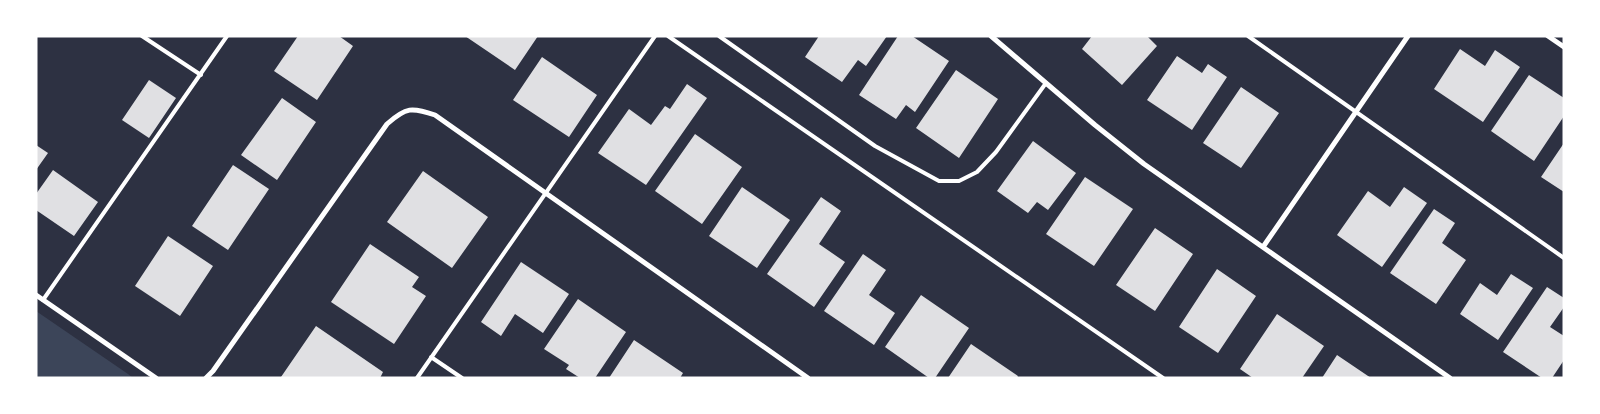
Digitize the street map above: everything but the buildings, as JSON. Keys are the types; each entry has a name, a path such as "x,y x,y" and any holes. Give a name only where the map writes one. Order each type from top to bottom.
{"street":[{"path":"991,36 1095,126 1144,164 1450,378"},
{"path":"1262,247 1408,36"},
{"path":"1548,36 1564,47"},
{"path":"206,378 219,363 387,124 397,115 410,109 419,109 435,115 808,378"},
{"path":"36,295 156,378"}],"lane":[{"path":"142,36 200,76"},
{"path":"43,300 227,36"},
{"path":"417,378 655,36"},
{"path":"668,36 1163,378"},
{"path":"719,36 876,146 938,181 959,182 977,172 996,152 1046,83"},
{"path":"1248,36 1564,258"},
{"path":"431,357 462,378"}],"shaded area":[{"path":"36,311 128,374 133,378 36,378"}]}
